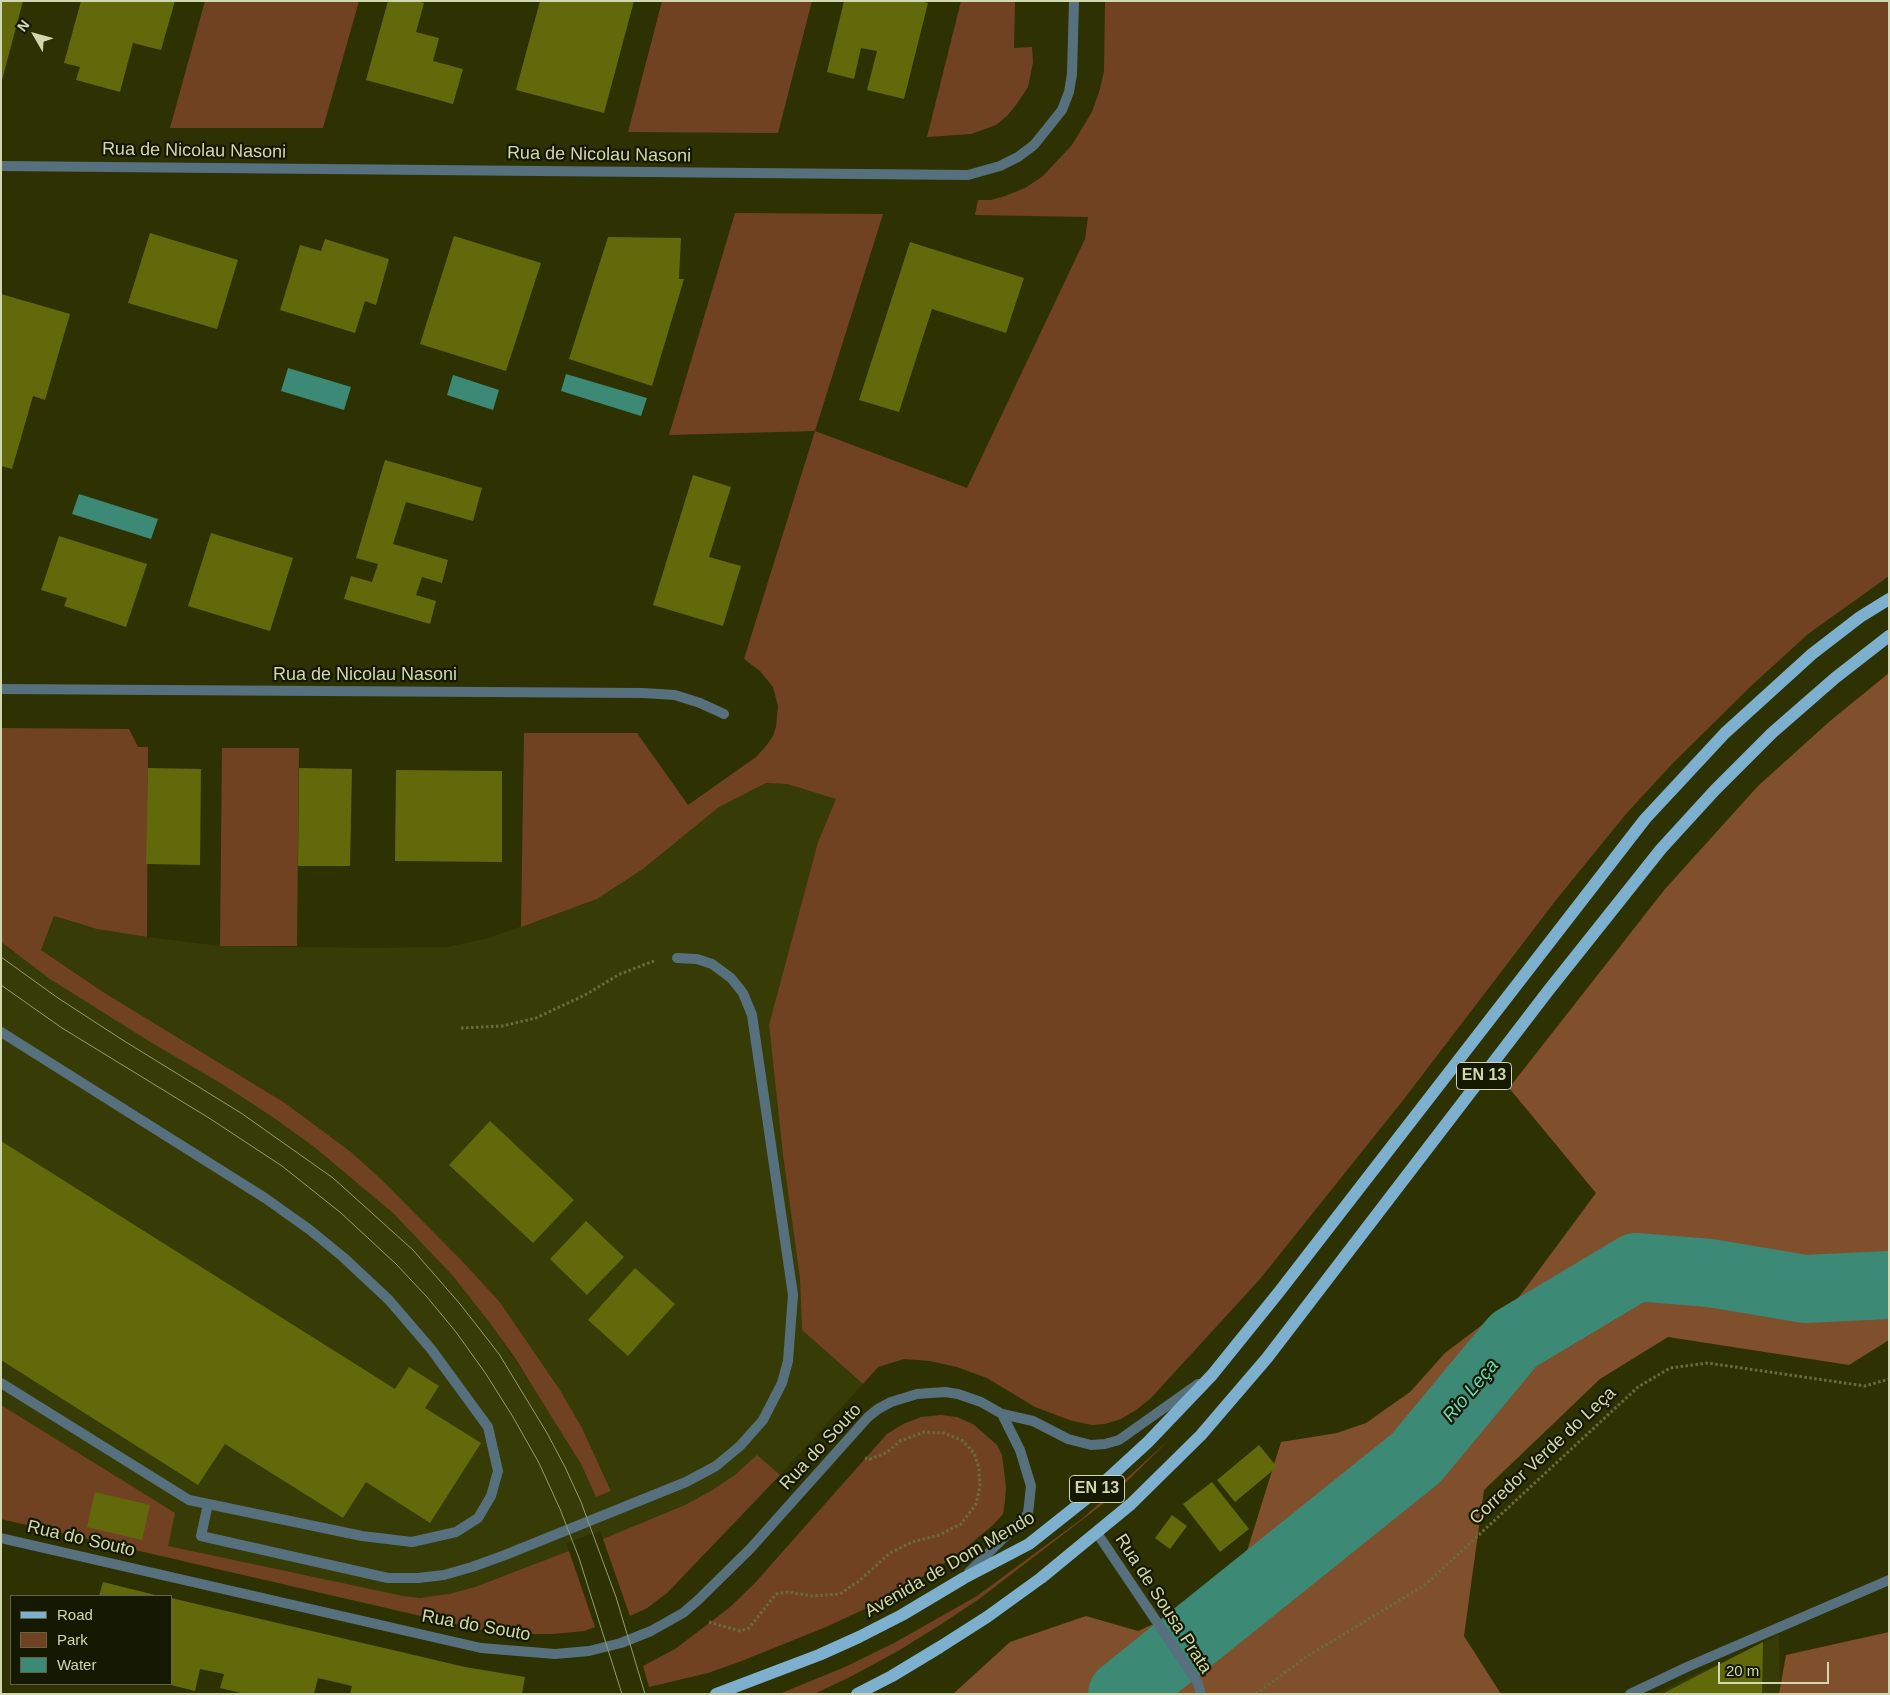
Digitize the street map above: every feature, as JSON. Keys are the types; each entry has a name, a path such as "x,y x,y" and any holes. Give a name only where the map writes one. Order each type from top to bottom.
{"main road":[{"name":"EN 13","path":"1212,1375 1344,1208 1645,819 1725,733 1812,654 1860,617 1889,599"},
{"name":"EN 13","path":"857,1694 900,1671 987,1617 1097,1533 1167,1470 1240,1391 1554,984 1661,849 1715,790 1772,733 1835,678 1889,636"},
{"name":"Avenida de Dom Mendo","path":"716,1694 811,1659 859,1637 919,1606 964,1578 1029,1544 1087,1498 1148,1442 1212,1375"}],"street":[{"name":"Rua de Nicolau Nasoni","path":"1,166 968,174 1000,166 1018,157 1034,145 1062,110 1069,92 1072,74 1074,1"},
{"name":"Rua de Nicolau Nasoni","path":"1,689 644,693 674,695 700,703 724,714"},
{"path":"208,1504 201,1536 388,1578 418,1578 444,1575 505,1555 686,1482 716,1466 740,1446 763,1420 782,1383 788,1361 793,1295 752,1014 743,993 731,978 712,964 697,959 677,958"},
{"path":"1,1032 265,1198 310,1230 343,1257 389,1300 431,1349 488,1428 498,1471 491,1496 478,1518 456,1532 412,1542 362,1536 190,1500 1,1383"},
{"name":"Rua do Souto","path":"1,1538 482,1648 555,1654 589,1651 621,1643 651,1631 683,1613 723,1577 864,1422 878,1409 892,1402 917,1394 945,1392 958,1394 981,1402 1002,1414 1033,1421 1068,1438 1091,1444 1105,1444 1119,1440 1212,1375"},
{"path":"964,1578 1028,1514 1031,1486 1020,1450 1002,1414"},
{"name":"Rua de Sousa Prata","path":"1097,1533 1198,1683 1202,1694"},
{"path":"1630,1694 1687,1667 1889,1580"}],"path":[{"path":"461,1028 502,1026 536,1018 585,995 620,974 650,962 677,958"},
{"name":"Corredor Verde do Leça","path":"1256,1694 1306,1657 1425,1585 1638,1387 1670,1368 1708,1363 1865,1386 1889,1379"},
{"path":"683,1613 719,1626 740,1630 750,1628 776,1594 788,1592 812,1596 840,1594 865,1576 890,1553 912,1542 939,1535 961,1524 976,1504 980,1486 979,1468 974,1453 963,1440 944,1433 924,1432 900,1441 886,1453 870,1459 837,1453"}],"shaded area":[{"path":"1889,673 1889,1340 1849,1365 1668,1337 1600,1379 1484,1490 1464,1636 1501,1694 953,1694 1010,1642 1086,1616 1138,1631 1198,1604 1242,1567 1281,1442 1337,1433 1366,1423 1410,1392 1445,1353 1519,1297 1596,1193 1509,1088 1665,889 1758,786 1830,721"},
{"path":"766,783 787,784 837,799 818,843 769,1025 783,1155 800,1279 802,1330 863,1384 780,1475 667,1593 647,1608 630,1616 600,1531 566,1543 595,1627 584,1631 552,1634 520,1634 482,1630 1,1519 1,942 10,950 271,1116 313,1146 393,1213 453,1276 489,1322 550,1411 581,1464 596,1496 611,1490 582,1428 560,1390 499,1301 382,1180 351,1152 285,1103 103,992 41,950 54,916 97,929 220,946 447,947 489,938 597,899 643,869 719,807"},
{"path":"1889,1632 1889,1694 1779,1694 1786,1655"},
{"path":"1779,1635 1780,1694 1654,1694"}],"green space":[{"path":"205,1 359,1 323,128 170,128"},
{"path":"662,1 812,1 778,133 628,132"},
{"path":"961,1 1015,1 1014,48 1032,47 1033,62 1028,87 1007,116 996,125 971,134 927,137"},
{"path":"1105,1 1889,1 1889,576 1808,634 1751,686 1672,764 1626,814 1556,900 1404,1099 1260,1279 1151,1398 1121,1419 1105,1424 1092,1425 1072,1421 1035,1407 987,1378 957,1367 930,1361 904,1359 878,1367 863,1384 802,1330 800,1279 783,1155 769,1025 818,842 836,799 787,784 766,783 719,807 643,869 597,899 521,927 524,733 637,733 688,805 756,757 773,736 778,706 773,687 760,671 744,659 815,431 967,488 1085,239 1088,217 975,215 978,200 991,200 1025,188 1043,176 1072,145 1092,112 1100,89 1104,71"},
{"path":"735,213 883,214 815,431 669,435"},
{"path":"1,728 129,729 138,747 148,747 147,937 97,929 54,916 41,950 103,992 285,1103 351,1152 382,1180 499,1301 560,1390 582,1428 611,1491 596,1497 581,1464 515,1358 453,1276 393,1213 313,1146 271,1116 50,979 1,942"},
{"path":"222,748 299,748 297,946 220,946"},
{"path":"1,1405 175,1513 168,1546 420,1598 449,1594 475,1587 569,1551 595,1627 584,1631 552,1634 520,1634 482,1630 1,1519"},
{"path":"941,1415 957,1417 973,1424 997,1445 1002,1455 1006,1487 1005,1501 1003,1514 994,1524 961,1552 882,1601 826,1627 739,1662 708,1673 649,1687 643,1666 675,1649 729,1608 754,1584 887,1434 903,1424 921,1417"},
{"path":"1171,1438 1108,1500 979,1599 943,1623 898,1651 814,1694 779,1694 845,1667 894,1643 977,1596 1083,1518"},
{"path":"757,1455 780,1475 667,1593 647,1608 630,1616 603,1539 685,1505 711,1491 735,1475"}],"water":[{"path":"288,368 351,387 344,410 281,391"},
{"path":"566,374 647,398 641,416 561,391"},
{"path":"453,375 499,390 493,410 447,395"},
{"path":"79,494 158,519 151,539 72,514"}],"building":[{"path":"1,1 23,1 2,80 1,80"},
{"path":"81,1 175,1 161,50 133,43 120,92 76,80 80,67 64,63"},
{"path":"388,1 418,1 424,3 416,32 439,38 433,61 463,69 453,104 366,80"},
{"path":"540,1 634,1 604,113 516,90"},
{"path":"844,1 921,1 928,3 904,99 867,90 877,51 861,48 854,79 827,72"},
{"path":"150,233 238,260 217,329 128,303"},
{"path":"454,236 541,263 506,371 420,344"},
{"path":"608,237 681,238 679,279 684,279 652,386 569,359"},
{"path":"325,239 389,259 376,305 365,301 355,333 280,310 300,245 321,251"},
{"path":"910,242 1024,278 1006,333 932,309 899,412 859,400"},
{"path":"1,294 70,314 45,400 33,396 12,469 1,466"},
{"path":"385,460 482,488 473,521 406,502 393,544 448,560 442,583 422,577 416,595 436,601 430,624 344,599 351,576 372,582 378,564 356,558"},
{"path":"693,475 731,487 709,557 741,566 723,626 653,605"},
{"path":"211,533 293,558 270,631 188,606"},
{"path":"59,536 147,564 126,627 64,606 67,598 41,590"},
{"path":"148,768 201,769 200,865 146,864"},
{"path":"299,768 352,769 350,866 298,866"},
{"path":"396,770 502,771 502,862 395,861"},
{"path":"490,1121 574,1200 533,1243 449,1165"},
{"path":"1,1141 395,1389 409,1367 439,1386 425,1408 481,1443 430,1523 366,1482 343,1518 225,1444 198,1485 1,1360"},
{"path":"586,1221 624,1257 587,1295 550,1259"},
{"path":"635,1268 675,1304 628,1356 588,1320"},
{"path":"1259,1445 1277,1467 1235,1502 1217,1480"},
{"path":"1212,1482 1249,1529 1220,1552 1183,1504"},
{"path":"95,1492 150,1505 142,1540 87,1527"},
{"path":"1172,1515 1187,1526 1170,1549 1155,1538"},
{"path":"103,1582 155,1595 99,1595"},
{"path":"172,1598 465,1667 525,1677 522,1694 350,1694 352,1686 318,1678 314,1694 245,1694 220,1688 224,1674 200,1669 195,1691 171,1685"},
{"path":"1763,1642 1762,1694 1662,1694"}],"waterway":[{"name":"Rio Leça","path":"1122,1694 1416,1458 1514,1340 1636,1267 1710,1273 1805,1289 1889,1285"}],"tram line":[{"path":"1,957 58,998 121,1039 241,1113 333,1178 413,1250 460,1304 499,1354 547,1433 565,1467 581,1502 616,1597 645,1694"},
{"path":"1,985 62,1028 209,1118 282,1166 341,1213 396,1264 427,1297 456,1332 486,1374 539,1463 560,1509 579,1558 622,1694"}]}
